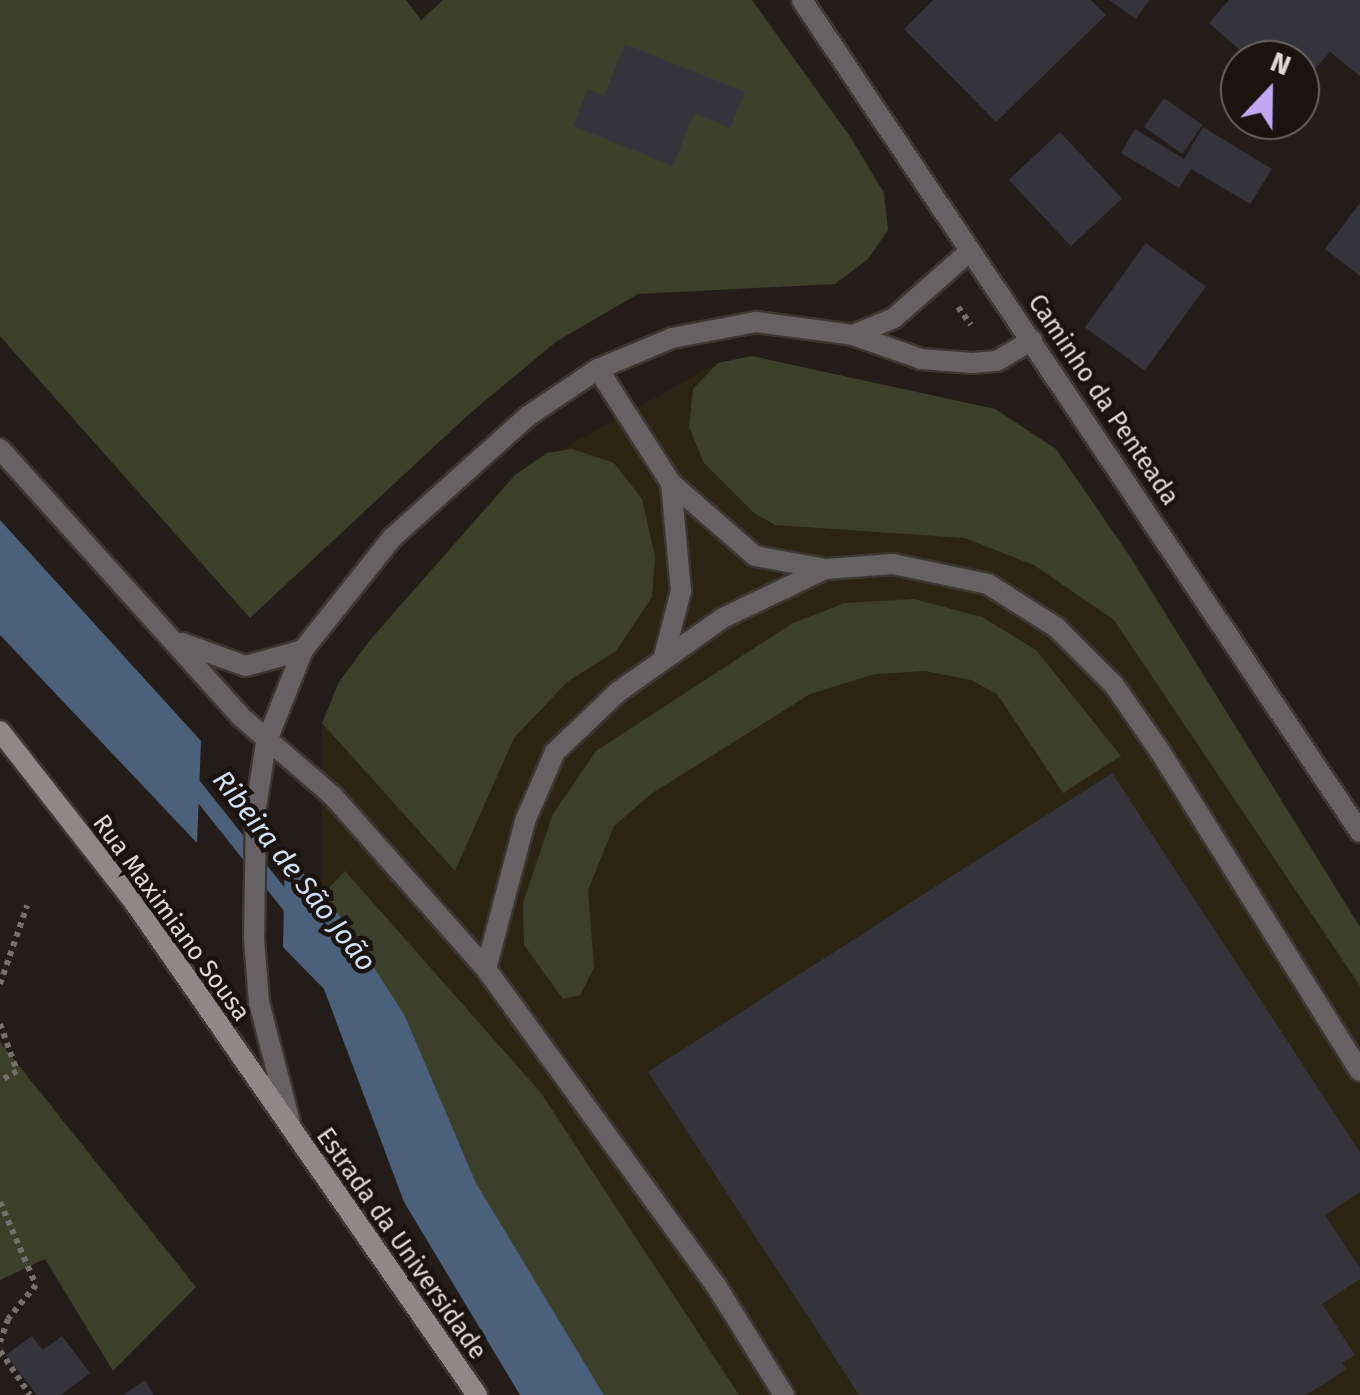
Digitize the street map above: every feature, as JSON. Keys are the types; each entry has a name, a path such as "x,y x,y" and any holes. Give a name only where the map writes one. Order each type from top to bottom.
{"main road":[{"name":"Rua Maximiano Sousa","path":"0,731 134,902 295,1139"},
{"name":"Estrada da Universidade","path":"295,1139 477,1395"}],"street":[{"name":"Caminho da Penteada","path":"802,0 1360,832"},
{"path":"853,335 894,318 970,250"},
{"name":"Estrada da Universidade","path":"295,1139 259,1002 254,856 256,808 266,744 303,650 426,504 528,416 598,369 710,326 756,322 853,335 950,362 997,361 1032,340"},
{"path":"598,369 671,483 755,556 826,569 894,564 988,584 1057,628 1114,686 1142,726 1360,1071"},
{"path":"0,450 266,744 333,796 486,969 716,1284 784,1395"},
{"path":"663,660 681,591 671,483"},
{"path":"486,969 526,821 555,752 618,692 723,618 826,569"},
{"path":"172,638 246,666 303,650"}],"path":[{"path":"955,302 971,325"},
{"path":"0,984 27,906"},
{"path":"0,1024 17,1071 0,1081"},
{"path":"0,1202 36,1285 8,1318 0,1342"},
{"path":"0,1351 30,1395"}],"shaded area":[{"path":"752,356 995,409 1056,449 1129,555 1360,927 1360,1395 604,1395 476,1183 405,1016 322,895 322,723 339,682 371,639 515,475 718,363"}],"green space":[{"path":"0,0 406,0 421,20 443,0 752,0 851,138 884,193 888,230 868,259 835,284 638,294 557,341 468,415 250,618 0,336"},
{"path":"752,356 995,409 1056,449 1129,555 1360,927 1360,986 1114,620 1034,565 965,538 775,525 754,513 704,463 689,427 693,389 718,363"},
{"path":"572,449 614,463 642,499 655,556 652,597 616,651 567,682 514,738 455,871 322,723 339,682 371,639 515,475 547,453"},
{"path":"914,599 982,617 1036,650 1121,756 1063,793 997,694 971,680 925,671 875,674 810,694 651,794 614,826 588,890 594,968 580,995 563,999 524,945 523,903 553,814 596,751 793,623 845,603"},
{"path":"345,871 541,1093 739,1395 604,1395 476,1183 405,1016 322,895"},
{"path":"0,1042 196,1287 113,1371 45,1259 0,1280"}],"water":[{"path":"0,520 201,741 197,843 0,635"},
{"path":"285,852 344,921 405,1016 476,1183 604,1395 520,1395 404,1202 324,989 283,947"}],"building":[{"path":"933,0 1091,0 1106,15 996,122 904,29"},
{"path":"1109,0 1149,0 1136,19"},
{"path":"1229,0 1360,0 1360,76 1330,52 1320,64 1320,40 1228,40 1209,23"},
{"path":"625,44 745,92 730,128 694,113 673,166 573,126 588,89 604,96"},
{"path":"1164,98 1203,125 1182,154 1144,127"},
{"path":"1203,127 1272,169 1250,204 1191,169 1179,188 1121,153 1135,129 1184,159"},
{"path":"1060,132 1122,199 1071,246 1009,180"},
{"path":"1360,203 1360,276 1325,249"},
{"path":"1146,243 1206,286 1145,371 1085,327"},
{"path":"1112,773 1360,1152 1360,1192 1325,1215 1360,1268 1360,1279 1322,1304 1355,1355 1342,1363 1347,1369 1306,1395 859,1395 648,1072"},
{"path":"32,1336 43,1350 62,1336 90,1373 61,1395 37,1395 6,1355"},
{"path":"145,1380 154,1395 123,1395"}],"waterway":[{"name":"Ribeira de São João","path":"183,772 296,914"}]}
